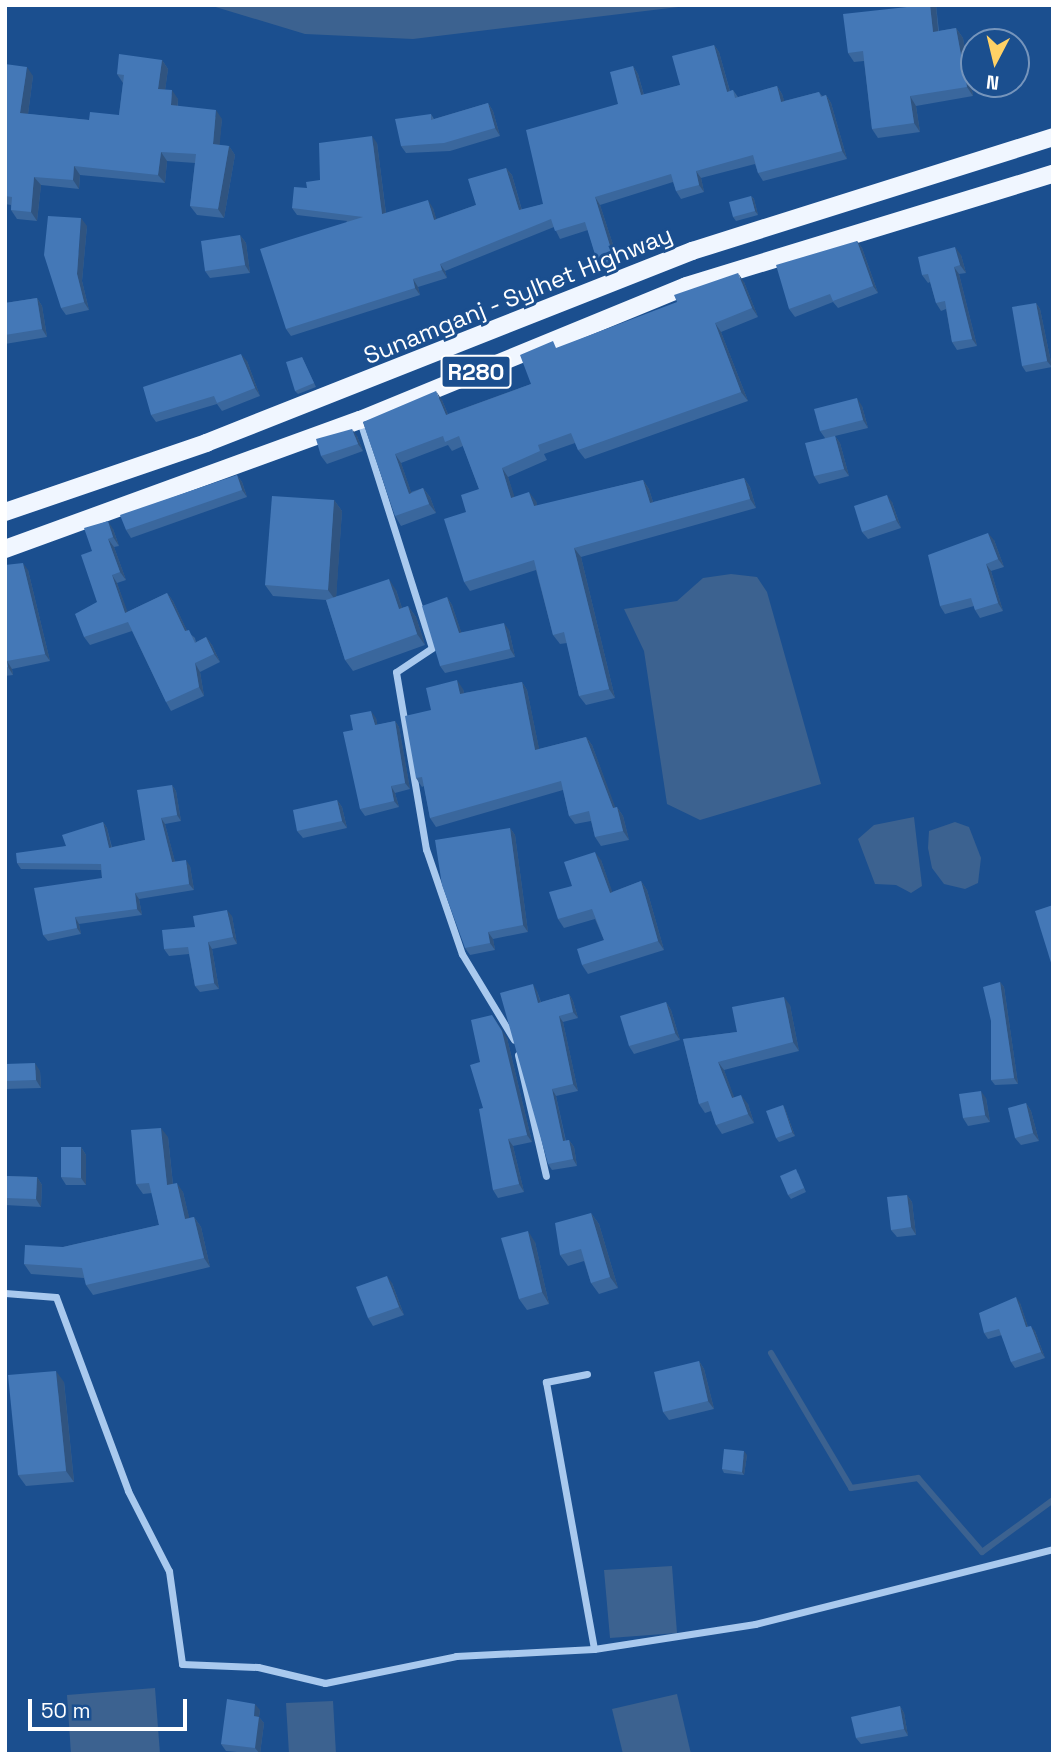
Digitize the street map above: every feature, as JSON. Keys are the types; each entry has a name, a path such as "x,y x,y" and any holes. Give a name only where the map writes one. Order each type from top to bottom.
{"main road":[{"name":"Sunamganj - Sylhet Highway","path":"5,512 206,443 692,251 925,180 1053,137"},
{"name":"R280","path":"5,549 359,420 686,286 1053,174"}],"street":[{"path":"359,420 432,648 396,672 426,849 462,954 513,1036 546,1176"},
{"path":"5,1293 56,1297 128,1491 169,1571 182,1664 258,1667 325,1683 456,1656 594,1649 755,1624 1053,1549"},
{"path":"586,1374 546,1382 594,1649"}],"water":[{"path":"209,5 695,5 413,39 305,34"},
{"path":"731,574 757,577 767,592 821,784 700,820 667,804 644,651 624,609 677,601 703,578"},
{"path":"914,817 922,886 911,893 896,885 875,884 858,839 874,825"},
{"path":"955,822 969,827 981,858 978,883 965,889 944,884 932,868 928,848 929,831"},
{"path":"672,1566 677,1633 610,1638 604,1570"},
{"path":"155,1688 160,1754 71,1754 67,1695"},
{"path":"677,1694 691,1754 623,1754 612,1709"},
{"path":"333,1701 336,1754 289,1754 286,1703"}],"building":[{"path":"930,5 933,32 956,28 960,49 960,88 910,96 914,123 872,129 863,51 848,53 843,14"},
{"path":"714,45 727,92 733,90 735,98 777,86 781,102 819,92 821,97 826,95 842,151 758,173 753,155 696,171 699,185 676,191 671,174 595,197 614,259 598,264 585,222 555,231 551,219 440,264 442,270 413,279 415,288 286,329 260,249 363,217 292,208 294,187 307,188 306,182 320,180 319,143 372,136 382,214 428,200 434,220 476,205 468,179 506,168 519,210 543,204 526,130 618,104 610,72 633,66 641,95 680,85 672,56"},
{"path":"119,54 162,60 158,89 172,90 171,105 216,110 213,144 229,146 218,209 190,206 196,154 161,152 158,175 74,166 73,180 34,177 31,212 11,210 12,197 5,196 5,64 27,67 20,113 89,120 90,112 119,115 124,75 117,74"},
{"path":"488,103 495,128 444,143 401,146 395,119 431,114 431,120"},
{"path":"751,196 755,211 733,217 729,202"},
{"path":"48,216 81,218 77,274 84,302 61,308 44,255"},
{"path":"240,235 245,265 205,271 201,241"},
{"path":"857,241 873,286 833,301 830,294 789,309 776,265"},
{"path":"955,247 960,265 954,267 972,339 952,342 945,301 936,303 928,274 922,275 918,257"},
{"path":"738,273 752,308 715,323 741,392 578,450 571,433 538,445 540,451 502,468 511,498 529,492 534,506 643,480 650,503 744,478 750,499 574,548 609,689 579,696 564,632 553,635 534,560 464,582 444,519 466,512 461,495 479,489 459,436 445,442 443,436 395,454 409,494 423,488 429,504 395,516 363,422 436,391 446,415 531,384 520,355 553,341 556,348 677,302 674,295"},
{"path":"37,298 42,329 5,335 5,303"},
{"path":"1036,303 1047,361 1022,366 1012,307"},
{"path":"241,354 255,388 217,403 214,396 151,415 143,387"},
{"path":"302,357 314,383 295,391 286,362"},
{"path":"857,398 863,420 820,431 814,409"},
{"path":"352,429 358,444 321,456 316,439"},
{"path":"835,436 844,469 814,476 805,443"},
{"path":"237,475 242,490 126,530 120,515"},
{"path":"887,495 896,520 862,532 854,506"},
{"path":"272,496 334,500 328,590 265,585"},
{"path":"108,521 113,537 108,539 120,572 112,575 125,613 167,593 185,631 189,630 195,643 206,637 214,654 195,663 199,687 166,702 128,622 84,637 75,614 97,602 81,555 92,551 84,528"},
{"path":"988,533 998,559 986,564 998,603 975,610 971,598 940,606 928,555"},
{"path":"23,563 45,654 7,661 8,667 5,668 5,565"},
{"path":"389,579 399,609 408,606 417,634 345,660 326,600"},
{"path":"447,597 459,633 504,623 510,649 440,666 422,606"},
{"path":"457,680 460,694 522,682 535,750 586,737 613,808 617,807 623,831 595,837 589,811 569,816 561,781 430,818 422,777 416,778 405,716 431,710 426,688"},
{"path":"371,711 375,725 395,721 405,783 391,786 394,801 360,809 343,732 353,730 350,715"},
{"path":"172,785 177,815 161,818 172,862 186,860 189,884 135,893 137,909 75,917 77,928 43,935 34,888 102,878 101,864 17,863 16,853 66,846 62,835 103,822 109,848 145,840 137,790"},
{"path":"337,800 342,821 297,831 293,810"},
{"path":"510,828 523,925 488,932 490,943 465,948 442,885 435,840"},
{"path":"595,852 610,893 641,881 658,941 582,965 577,949 604,940 592,909 558,919 549,892 572,886 564,862"},
{"path":"1053,905 1053,969 1035,911"},
{"path":"227,910 233,937 208,942 214,983 195,986 188,947 164,949 162,930 195,927 193,916"},
{"path":"1000,982 1014,1078 991,1080 991,1021 983,987"},
{"path":"533,984 538,1003 569,994 573,1012 559,1016 573,1084 552,1089 563,1141 569,1140 573,1159 548,1164 500,993"},
{"path":"784,997 793,1042 718,1062 732,1098 741,1095 748,1114 716,1125 708,1101 699,1104 683,1039 737,1032 732,1007"},
{"path":"666,1002 675,1033 629,1046 620,1016"},
{"path":"492,1015 502,1031 527,1135 508,1139 519,1184 493,1190 479,1109 483,1108 470,1065 480,1062 471,1020"},
{"path":"35,1063 36,1080 5,1081 5,1064"},
{"path":"981,1091 985,1115 963,1118 959,1094"},
{"path":"1026,1103 1033,1133 1015,1138 1008,1108"},
{"path":"783,1105 792,1132 776,1138 766,1111"},
{"path":"161,1128 167,1185 177,1183 185,1219 194,1217 204,1258 86,1285 82,1268 24,1264 25,1245 63,1247 159,1225 149,1183 136,1184 131,1130"},
{"path":"61,1147 81,1147 81,1178 61,1177"},
{"path":"796,1169 804,1188 788,1195 780,1176"},
{"path":"5,1176 37,1177 36,1199 5,1198"},
{"path":"907,1195 911,1227 891,1230 887,1197"},
{"path":"591,1213 610,1277 591,1283 581,1249 560,1255 555,1223"},
{"path":"528,1231 542,1292 519,1299 501,1238"},
{"path":"387,1276 399,1307 368,1318 356,1287"},
{"path":"1016,1297 1026,1327 1031,1326 1041,1352 1011,1362 999,1329 984,1333 979,1313"},
{"path":"699,1361 708,1401 663,1412 654,1372"},
{"path":"56,1371 66,1471 18,1475 8,1375"},
{"path":"724,1449 744,1451 742,1472 722,1469"},
{"path":"227,1699 255,1704 254,1716 259,1717 255,1748 221,1744"},
{"path":"900,1706 904,1729 856,1738 851,1717"}],"waterway":[{"path":"771,1353 851,1488 918,1478 982,1552 1053,1500"}]}
